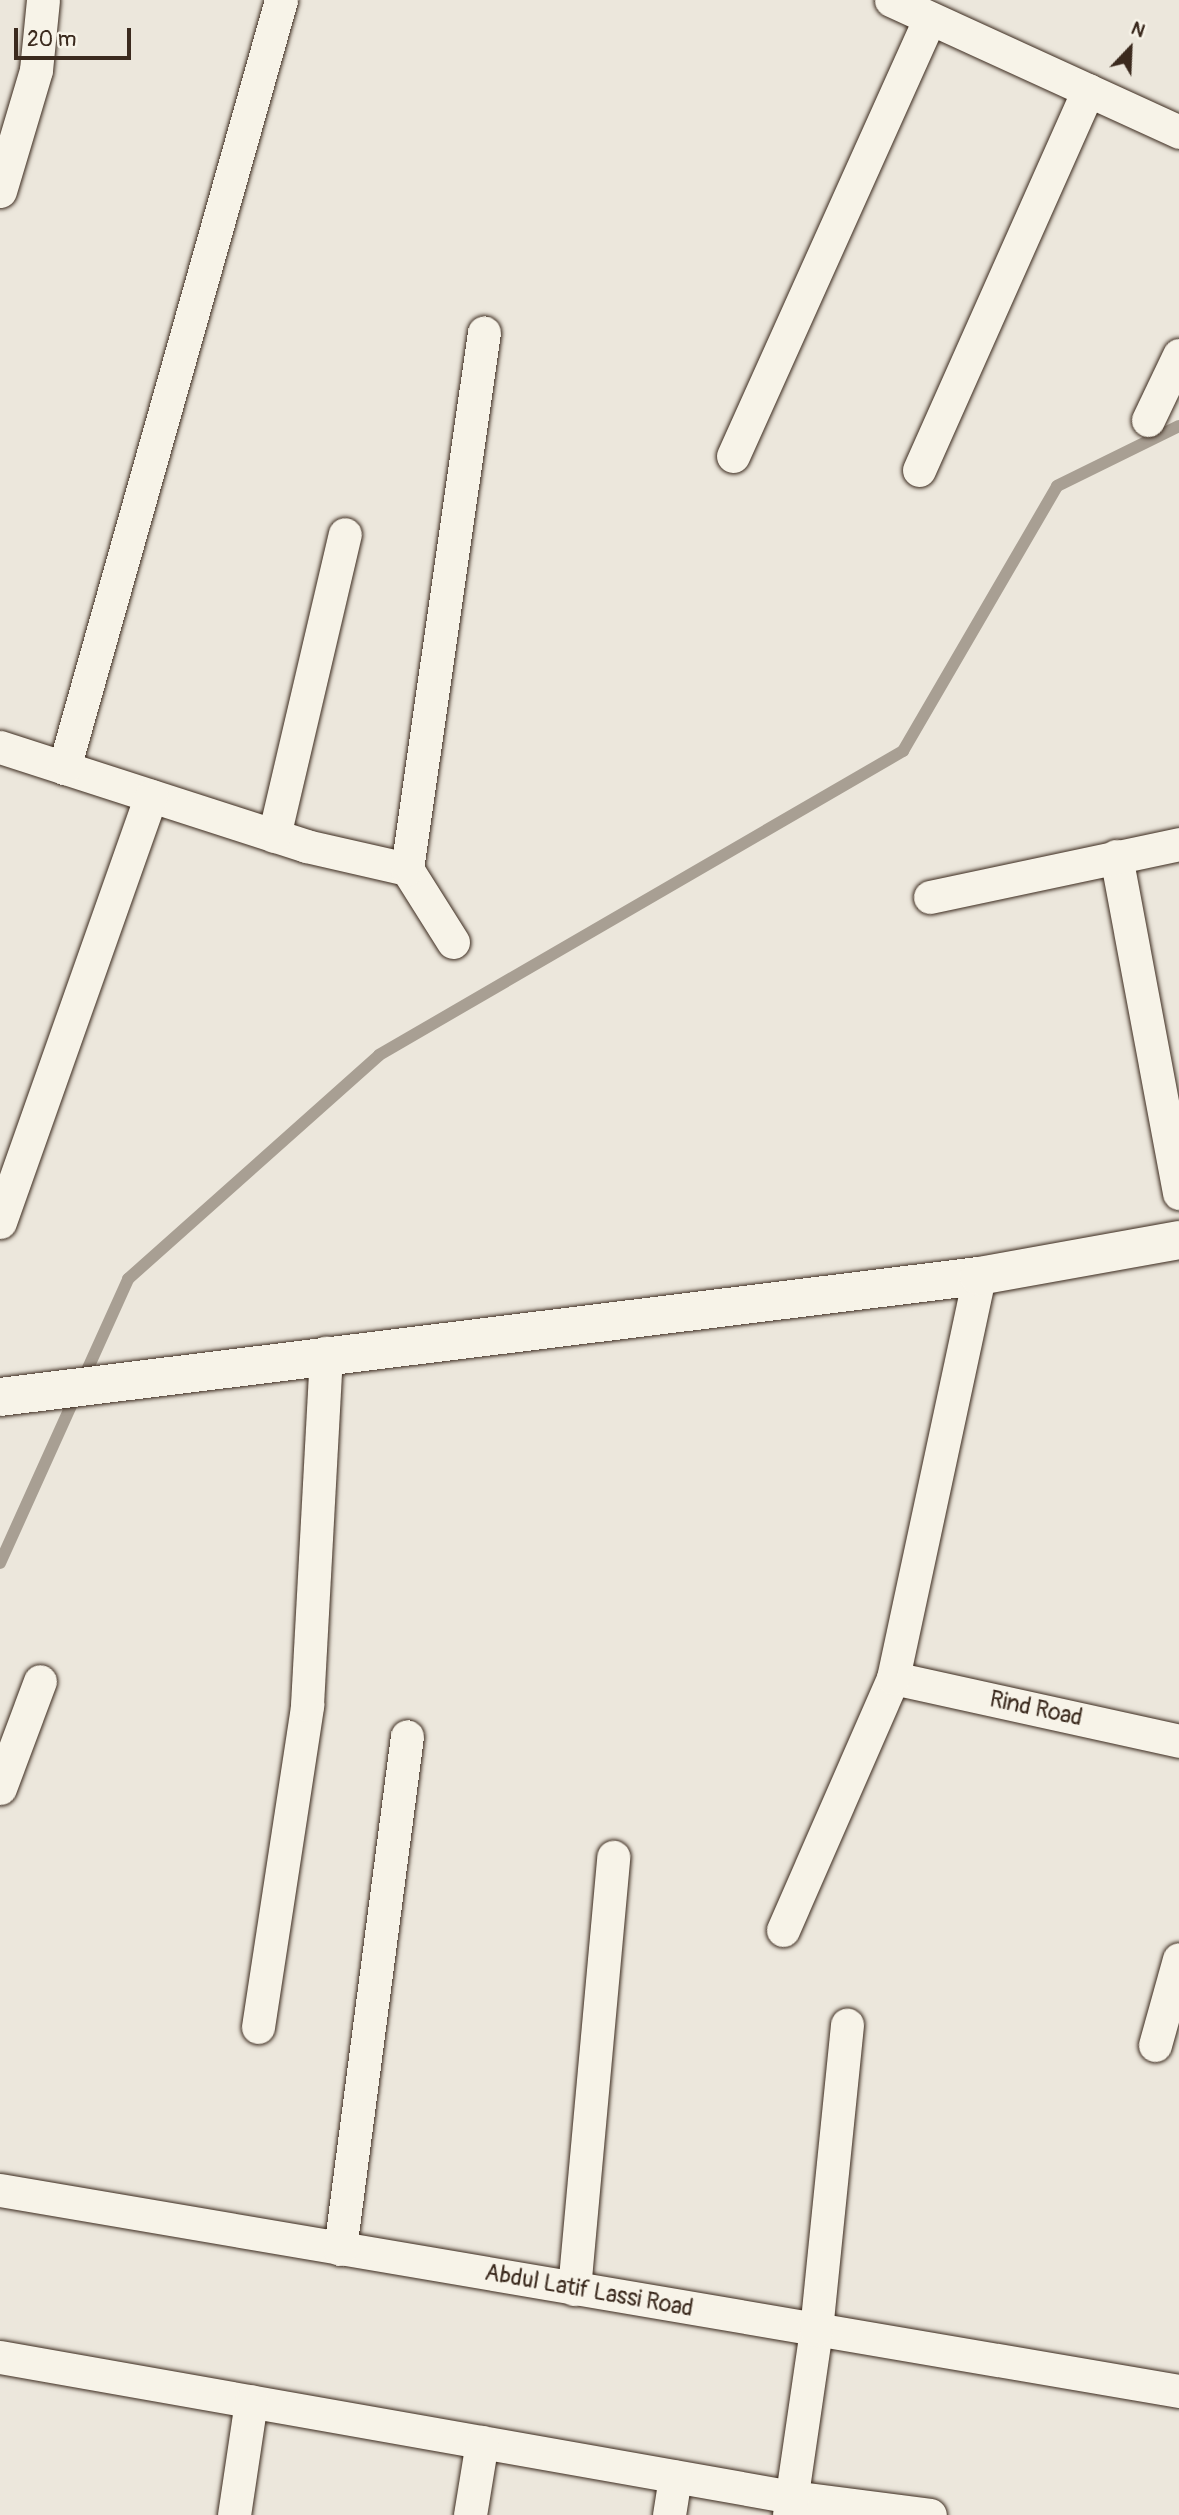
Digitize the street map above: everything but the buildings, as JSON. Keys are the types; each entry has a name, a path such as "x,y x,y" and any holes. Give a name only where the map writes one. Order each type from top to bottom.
{"street":[{"path":"0,191 36,70 43,0"},
{"path":"64,768 281,0"},
{"path":"891,0 1179,132"},
{"path":"733,456 930,18"},
{"path":"919,470 1088,90"},
{"path":"453,942 407,869 484,332"},
{"path":"1148,420 1179,355"},
{"path":"274,836 345,534"},
{"path":"0,747 274,836 407,869"},
{"path":"0,1222 151,796"},
{"path":"930,897 1179,844"},
{"path":"1116,856 1179,1194"},
{"path":"17,1394 173,1371 979,1276 1179,1240"},
{"path":"783,1930 893,1678 979,1276"},
{"path":"258,2027 307,1705 326,1353"},
{"name":"Rind Road","path":"893,1678 1179,1741"},
{"path":"0,1788 40,1681"},
{"path":"340,2249 407,1736"},
{"path":"574,2289 613,1857"},
{"path":"1155,2045 1179,1959"},
{"path":"790,2506 816,2330 847,2025"},
{"name":"Abdul Latif Lassi Road","path":"0,2190 1179,2391"},
{"path":"0,2357 675,2476 790,2506 930,2515"},
{"path":"234,2515 251,2401"},
{"path":"470,2515 482,2442"},
{"path":"669,2515 675,2476"}],"waterway":[{"path":"0,1563 128,1279 379,1055 903,751 1057,486 1179,426"}]}
